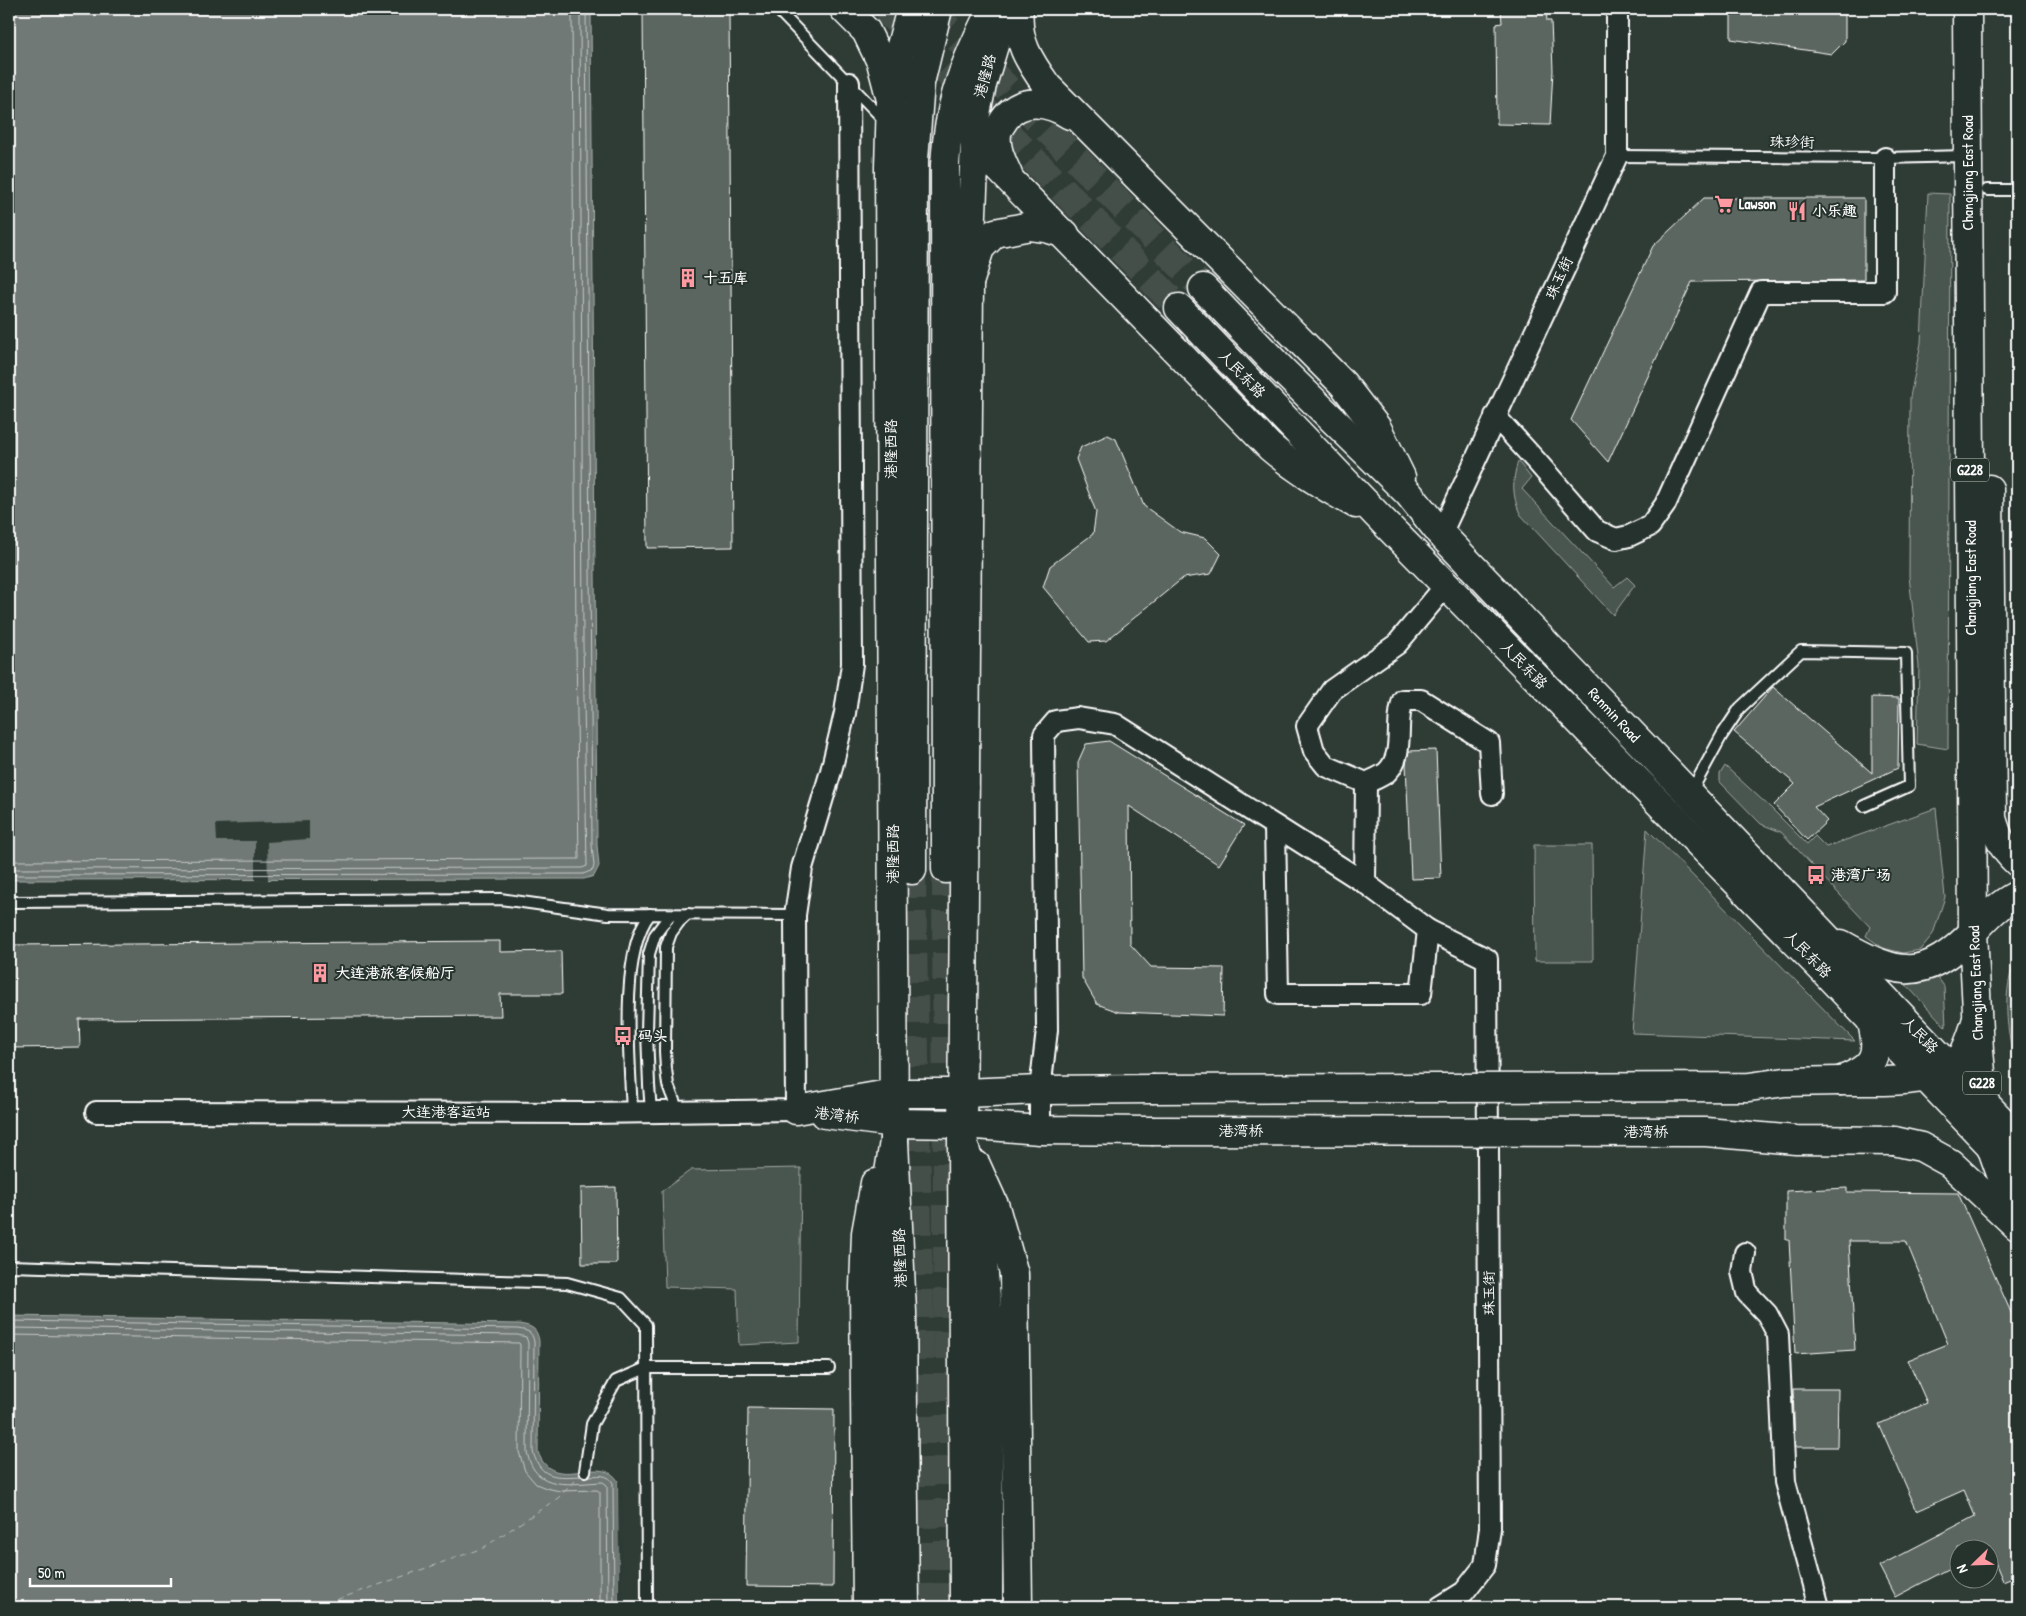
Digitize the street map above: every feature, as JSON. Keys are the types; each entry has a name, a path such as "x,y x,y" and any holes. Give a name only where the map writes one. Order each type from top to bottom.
{"main road":[{"path":"844,9 866,31 881,62 914,159 912,870"},
{"path":"899,115 899,53 912,9"},
{"path":"899,115 920,83 938,9"},
{"path":"946,869 945,165 950,121 964,73 982,28 992,9"},
{"name":"港隆路","path":"975,144 972,128 991,52 1005,9"},
{"path":"1019,9 1018,20 1021,41 1030,64 1047,86 1343,384 1378,428 1409,494"},
{"name":"Changjiang East Road","path":"1967,9 1973,932 1977,1019 1984,1103 1991,1146"},
{"name":"Changjiang East Road","path":"1986,9 1992,818 1997,837 2017,862"},
{"path":"1011,180 998,154 997,132 1007,116 1022,104 1039,102 1062,110 1089,127"},
{"name":"港隆西路","path":"899,115 901,138 889,167 894,1132 902,1312 905,1607"},
{"path":"975,144 1270,447 1298,471 1324,488 1377,515"},
{"path":"964,1607 962,1129 969,283 975,144"},
{"path":"969,283 980,248 995,233 1030,226 1046,228 1064,234"},
{"name":"人民东路","path":"1203,288 1282,370 1409,494"},
{"name":"人民东路","path":"1179,308 1377,515 1871,1019"},
{"name":"Renmin Road","path":"1409,494 1441,534 1822,934"},
{"path":"1822,934 1878,963 1905,970 1926,965 1950,953 1989,914 2017,894"},
{"name":"人民路","path":"1822,934 1939,1072 1991,1146 2017,1173"},
{"path":"1840,1081 1859,1073 1875,1055 1876,1039 1871,1019"},
{"name":"人民路","path":"1871,1019 1939,1072 1984,1103 2017,1137"},
{"path":"1939,1072 1962,1058 1977,1019"},
{"name":"港湾桥","path":"796,1110 894,1093 1152,1089 1739,1087 1785,1082 1903,1080 1939,1072"},
{"name":"港湾桥","path":"796,1110 894,1132 962,1129 1706,1132 1796,1140 1894,1140 1921,1147 1950,1163 2017,1226"},
{"path":"962,1129 978,1204 989,1332 988,1607"},
{"path":"962,1129 994,1207 1014,1274 1018,1607"},
{"path":"867,1607 864,1287 866,1233 875,1183 894,1132"},
{"path":"885,1607 880,1257 882,1217 894,1132"},
{"name":"G228","path":"1991,1146 2017,1219"}],"street":[{"name":"珠玉街","path":"1441,534 1617,156 1618,9"},
{"path":"796,1110 795,915 802,868 845,713 852,664 849,83"},
{"path":"1495,416 1597,531 1616,539 1629,536 1650,526 1665,505 1761,292 1885,292 1885,158"},
{"path":"1366,783 1326,766 1314,751 1307,726 1332,690 1397,644 1437,596"},
{"path":"1366,783 1387,772 1399,750 1399,711 1403,700 1421,700 1489,743 1492,794"},
{"path":"1040,1130 1040,1090 1047,1030 1044,735 1056,721 1078,718 1115,724 1366,883 1428,930 1421,994 1278,994 1275,826"},
{"path":"1366,783 1366,883"},
{"name":"珠玉街","path":"1428,930 1487,958 1490,1528 1485,1565 1464,1592 1440,1607"},
{"name":"大连港客运站","path":"96,1112 642,1112 796,1110"},
{"path":"1746,1253 1742,1272 1747,1293 1767,1314 1778,1335 1785,1482 1819,1607"}],"lane":[{"path":"777,9 849,83 899,115"},
{"name":"珠珍街","path":"1617,156 1885,158 1968,156"},
{"path":"1987,190 2017,190"},
{"path":"1690,796 1722,735 1740,708 1801,651 1906,653 1909,786 1864,806"},
{"path":"9,902 500,899 608,914 795,915"},
{"path":"642,1112 630,1032 632,958 638,937 650,914"},
{"path":"642,1112 648,1061 649,954 656,935 670,914"},
{"path":"678,1111 668,1085 666,1069 664,966 666,946 671,933 688,914"},
{"path":"9,1266 567,1283 621,1298 646,1325 647,1607"},
{"path":"585,1471 592,1424 616,1381 646,1368 829,1368"}],"shaded area":[{"path":"1928,193 1950,194 1948,749 1917,744 1919,666 1909,576 1910,397 1921,343"},
{"path":"1518,461 1531,478 1522,489 1614,587 1627,577 1635,585 1613,615 1520,514 1515,501 1514,488"},
{"path":"1725,766 1807,844 1815,836 1826,847 1936,808 1945,897 1933,934 1920,950 1903,953 1883,948 1866,936 1870,927 1781,832 1761,824 1720,782 1720,774"},
{"path":"1647,829 1855,1041 1632,1033"},
{"path":"1534,845 1592,845 1593,961 1535,961"},
{"path":"2017,957 2017,1067 2008,1026 2007,997 2012,970"},
{"path":"1938,978 1944,986 1946,1027 1906,985"},
{"path":"801,1168 799,1342 739,1345 737,1289 665,1287 662,1191 691,1170"}],"water":[{"path":"9,9 591,9 597,845 599,866 594,876 584,879 9,880"},
{"path":"9,1316 519,1324 531,1327 537,1333 539,1341 538,1452 545,1464 554,1471 600,1470 610,1473 618,1481 619,1607 9,1607"}],"pier":[{"path":"309,821 309,839 267,842 268,880 255,880 255,841 217,841 216,824"},
{"path":"618,1481 620,1481 621,1489 622,1607 619,1607"}],"building":[{"name":"十五库","path":"643,9 729,9 733,547 647,548"},
{"path":"1501,9 1546,9 1547,21 1551,21 1553,70 1550,125 1497,124 1496,24 1502,23"},
{"path":"1731,9 1845,9 1845,41 1832,54 1731,39"},
{"path":"1704,198 1864,198 1864,280 1692,282 1608,462 1571,420 1653,246"},
{"path":"1108,435 1116,439 1144,506 1180,532 1205,538 1221,554 1211,574 1183,578 1106,641 1089,642 1043,587 1050,566 1093,534 1096,512 1076,459 1081,447"},
{"path":"1773,687 1872,773 1872,697 1899,698 1898,768 1814,807 1827,821 1807,840 1774,805 1795,784 1734,732"},
{"path":"1109,741 1244,825 1219,865 1129,806 1130,944 1151,967 1224,968 1223,1016 1119,1012 1097,1004 1082,978 1078,762 1086,744"},
{"path":"1436,750 1441,878 1411,879 1406,764 1409,751"},
{"name":"大连港旅客候船厅","path":"500,941 500,952 561,951 562,994 500,994 501,1016 79,1019 80,1047 9,1048 9,945"},
{"path":"616,1187 617,1264 582,1264 581,1188"},
{"path":"1847,1188 1847,1192 1958,1193 2017,1326 2017,1575 2003,1581 1998,1569 1998,1538 1948,1538 1948,1569 1895,1597 1879,1566 1975,1516 1964,1490 1917,1511 1879,1424 1927,1403 1908,1360 1948,1344 1906,1241 1849,1241 1855,1350 1795,1354 1789,1240 1786,1240 1786,1191"},
{"path":"1793,1389 1838,1389 1837,1447 1795,1447"},
{"path":"748,1408 834,1409 833,1587 746,1586"}],"ferry route":[{"path":"316,1607 483,1548 558,1498 582,1474"}],"tunnel":[{"path":"885,9 1179,308"},
{"path":"929,9 1203,288"},
{"path":"946,869 948,1607"},
{"path":"912,870 924,1607"}],"place":[{"name":"Lawson","path":"1724,204"},
{"name":"小乐趣","path":"1797,211"},
{"name":"十五库","path":"688,278"},
{"name":"港湾广场","path":"1816,875"},
{"name":"大连港旅客候船厅","path":"320,973"},
{"name":"码头","path":"623,1036"}]}
